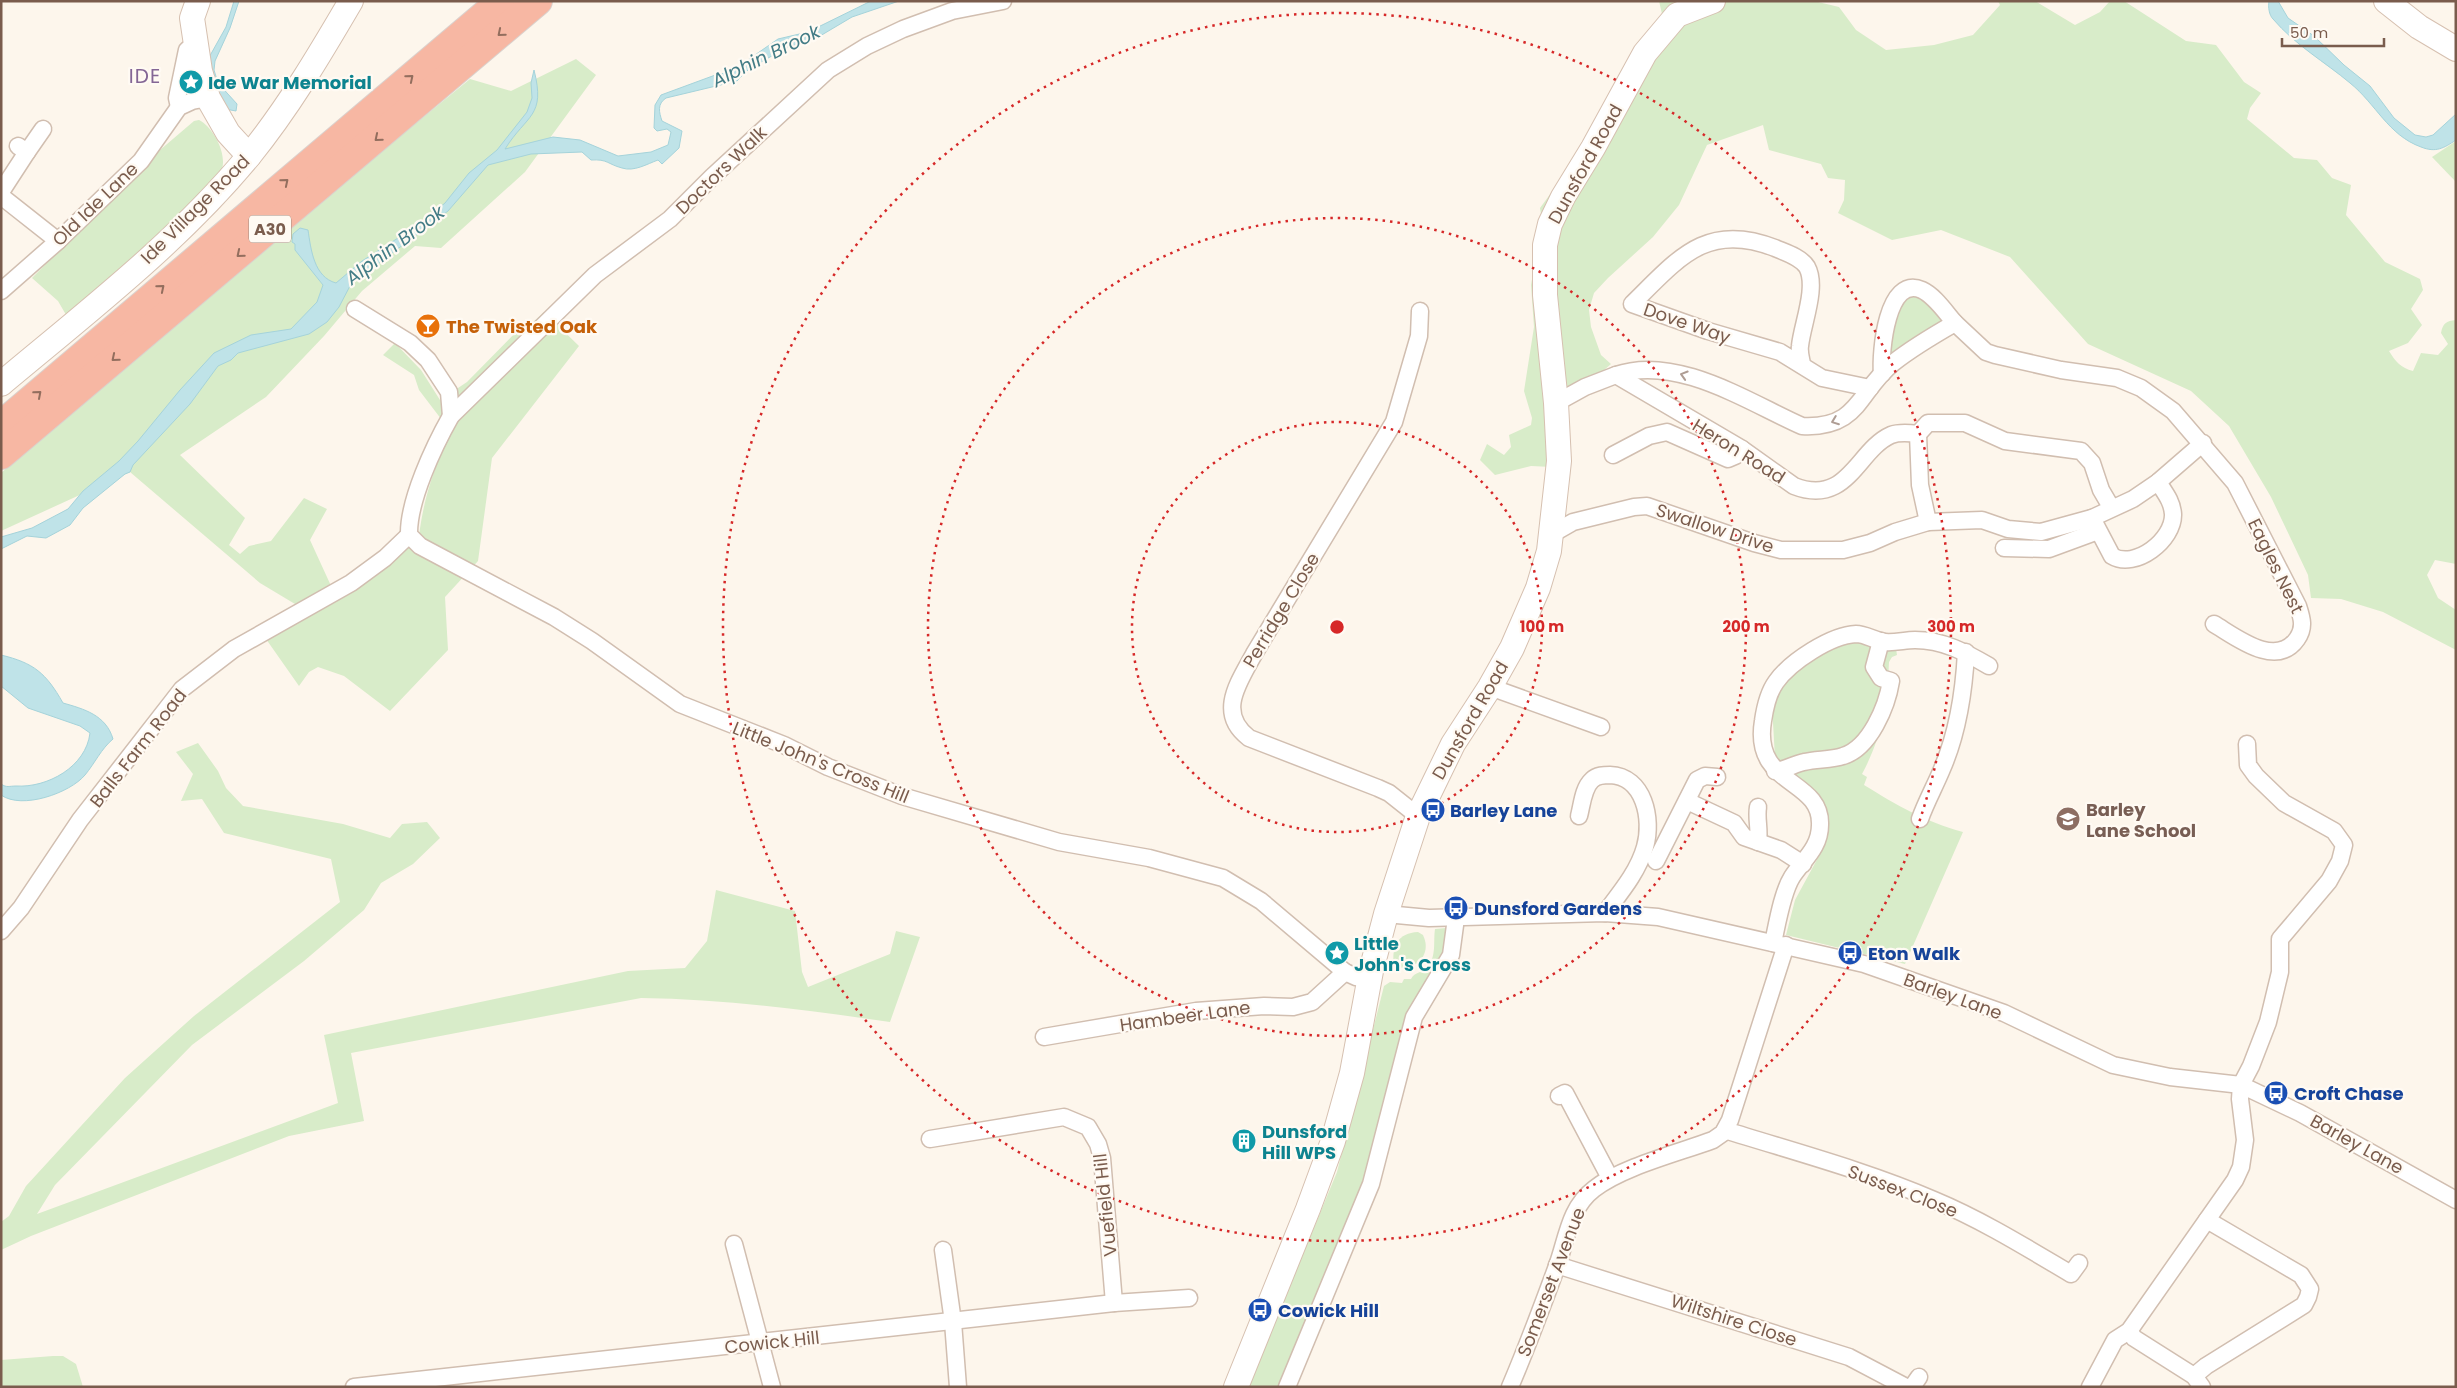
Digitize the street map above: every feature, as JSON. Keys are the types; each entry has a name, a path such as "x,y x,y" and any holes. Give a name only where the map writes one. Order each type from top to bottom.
{"highway":[{"name":"A30","path":"1,425 502,1"},
{"name":"A30","path":"1,455 538,1"}],"main road":[{"path":"198,1 192,18 208,98 228,133 249,156"},
{"name":"Ide Village Road","path":"1,384 161,247 249,156 286,106 351,1"},
{"name":"Dunsford Road","path":"1236,1387 1308,1209 1333,1141 1352,1073 1370,979 1386,914 1418,816 1453,744 1490,687 1512,648 1538,588 1552,534 1558,461 1556,403 1545,295 1545,245 1550,224 1563,197 1593,148 1645,54 1677,15 1713,1"},
{"path":"2386,1 2419,27 2456,49"}],"street":[{"name":"Doctors Walk","path":"472,397 595,275 670,219 712,177 828,70 867,46 903,29 952,11 1003,1"},
{"path":"196,43 187,50 177,98 179,107 192,101 208,98"},
{"name":"Old Ide Lane","path":"1,291 58,241 140,161 179,107"},
{"path":"1,192 23,149 43,129"},
{"path":"1,196 58,241"},
{"name":"Dove Way","path":"1802,364 1800,346 1806,318 1810,282 1807,267 1796,258 1764,244 1733,237 1707,242 1682,258 1632,304 1708,331 1780,352 1822,378 1870,388"},
{"name":"Eagles Nest","path":"1882,374 1882,357 1893,302 1901,292 1908,288 1923,290 1986,352 2061,370 2117,378 2141,388 2173,411 2235,483 2298,606 2303,622 2299,636 2293,645 2279,651 2254,647 2214,624"},
{"path":"355,309 410,343 428,360 449,392 452,416"},
{"name":"Perridge Close","path":"1418,816 1378,788 1249,738 1236,727 1232,702 1237,685 1254,654 1394,422 1419,336 1420,311"},
{"path":"1556,403 1585,387 1641,369 1681,373 1725,390 1802,426 1836,422 1859,405 1870,388 1892,364 1955,323"},
{"name":"Heron Road","path":"1616,376 1742,450 1794,486 1802,489 1823,489 1844,480 1876,446 1892,435 1918,434"},
{"path":"449,392 472,397"},
{"path":"409,535 413,506 438,440 452,416 472,397"},
{"path":"1928,522 1920,486 1918,434 1928,423 1959,423 1980,429 2005,441 2081,451 2092,463 2101,490 2111,507"},
{"path":"1613,455 1649,436 1667,432 1728,459 1742,450"},
{"name":"Swallow Drive","path":"1552,534 1573,522 1634,507 1647,506 1754,544 1781,550 1843,550 1870,543 1895,532 1928,522 1982,520 2008,529 2041,532 2095,524 2111,507 2133,499 2158,482 2202,443"},
{"path":"2004,548 2049,549 2095,524 2112,556 2125,561 2146,554 2154,548 2172,523 2171,501 2158,482"},
{"name":"Balls Farm Road","path":"1,931 21,908 80,820 182,689 234,649 351,584 385,558 409,535"},
{"name":"Little John's Cross Hill","path":"409,535 420,546 554,617 592,641 680,704 784,745 828,767 902,796 1059,842 1159,860 1223,878 1261,900 1345,972 1356,977 1370,979"},
{"path":"1725,1130 1741,1088 1779,944 1787,887 1818,837 1820,823 1819,812 1814,803 1799,788 1775,771 1762,749 1761,736 1767,701 1776,682 1795,663 1828,642 1856,634 1881,641 1916,640 1936,642 1966,652 1989,666"},
{"path":"1775,771 1810,761 1843,756 1863,742 1880,719 1889,697 1891,681 1881,678 1876,673 1874,667 1881,641"},
{"path":"1920,819 1943,768 1953,738 1964,691 1966,652"},
{"path":"1490,687 1601,727"},
{"path":"2090,1387 2115,1340 2129,1331 2241,1167 2245,1140 2240,1099 2241,1085 2251,1066 2268,1022 2280,972 2280,940 2329,881 2340,861 2344,846 2334,831 2284,803 2256,776 2248,765 2247,744"},
{"path":"1579,816 1587,788 1592,779 1603,774 1626,777 1633,782 1647,812 1648,831 1645,848 1633,874 1605,913"},
{"path":"1656,861 1669,832 1700,777 1717,777"},
{"path":"1687,801 1734,823 1744,837 1781,850 1803,864"},
{"path":"1758,806 1756,819 1760,828 1758,842"},
{"name":"Barley Lane","path":"1386,914 1456,918 1605,913 1658,917 1864,964 2004,1013 2113,1065 2132,1071 2170,1077 2241,1085 2300,1112 2456,1200"},
{"path":"1287,1387 1371,1184 1414,1016 1452,955 1456,918"},
{"name":"Hambeer Lane","path":"1044,1037 1196,1011 1264,1006 1293,1007 1312,1002 1345,972"},
{"path":"1567,1092 1610,1178"},
{"name":"Vuefield Hill","path":"930,1139 956,1141 1064,1117 1088,1127 1098,1144 1102,1158 1114,1303"},
{"name":"Somerset Avenue","path":"1510,1387 1526,1351 1576,1208 1594,1188 1610,1178 1713,1140 1725,1130"},
{"name":"Sussex Close","path":"1725,1130 1831,1163 1934,1200 2011,1239 2071,1274"},
{"path":"2129,1331 2134,1338 2198,1381 2202,1369 2304,1305 2310,1289 2301,1275 2206,1220"},
{"path":"734,1244 762,1343 772,1387"},
{"path":"943,1250 953,1322 958,1387"},
{"name":"Wiltshire Close","path":"1557,1265 1849,1357 1906,1387"},
{"name":"Cowick Hill","path":"354,1387 1114,1303 1188,1298"}],"green space":[{"path":"1659,1 1814,1 1839,7 1856,30 1886,50 1934,45 1973,35 2000,5 1998,1 2035,1 2075,25 2100,12 2110,1 2124,1 2186,41 2216,45 2244,82 2261,93 2250,108 2247,119 2294,158 2317,160 2332,178 2351,185 2346,215 2385,262 2420,279 2423,290 2411,309 2422,325 2408,343 2389,351 2396,361 2413,371 2421,353 2438,355 2448,344 2441,333 2444,325 2447,322 2456,320 2456,564 2435,560 2427,575 2438,598 2456,610 2456,650 2383,612 2341,599 2311,598 2308,575 2271,497 2229,426 2191,391 2088,344 2010,257 1941,230 1892,240 1838,213 1844,200 1845,180 1828,178 1821,164 1769,150 1763,125 1707,145 1679,205 1653,237 1594,293 1589,310 1591,327 1601,355 1611,364 1596,377 1564,388 1552,467 1531,466 1495,475 1480,460 1487,444 1504,455 1511,447 1509,435 1531,425 1532,418 1524,391 1534,327 1531,285 1542,221 1540,208 1581,152 1619,116 1674,29 1662,14"},
{"path":"576,59 596,75 525,172 441,248 415,246 362,291 324,336 266,397 180,455 245,518 229,545 240,554 249,546 271,541 304,498 327,509 310,540 332,588 419,536 430,482 451,432 419,390 414,375 383,355 395,343 421,370 440,400 467,382 519,329 528,327 544,312 579,346 492,458 478,561 445,597 448,650 390,711 344,676 318,667 309,672 299,686 266,639 297,622 295,604 260,583 130,472 1,531 1,473 244,264 470,79 511,91"},
{"path":"199,120 214,134 221,148 223,163 219,175 201,196 69,320 58,301 32,278 153,156 194,121"},
{"path":"2456,141 2456,182 2432,157"},
{"path":"1917,293 1947,319 1886,360 1901,298"},
{"path":"1852,642 1864,642 1896,649 1897,655 1892,657 1889,662 1885,707 1879,734 1862,774 1867,777 1864,785 1912,812 1963,832 1905,964 1786,935 1795,900 1826,843 1826,817 1775,758 1772,705 1774,696 1794,672 1821,654"},
{"path":"198,743 218,771 226,788 243,806 343,824 390,838 402,824 427,822 440,838 413,864 381,883 364,910 304,961 192,1045 55,1185 37,1214 338,1103 324,1035 628,971 685,968 707,941 716,890 795,911 802,972 808,987 890,954 896,931 920,937 890,1022 797,1009 734,1003 641,998 351,1053 364,1121 289,1136 31,1236 1,1250 1,1222 9,1216 26,1186 125,1078 194,1016 340,902 331,859 224,833 202,799 181,801 193,774 176,752"},
{"path":"1446,928 1451,932 1451,942 1415,1005 1399,1040 1371,1164 1281,1387 1243,1387 1285,1298 1337,1172 1384,986 1390,982 1402,983 1404,979 1411,979 1414,975 1427,968 1432,959 1435,929"},
{"path":"1418,932 1423,935 1426,946 1425,953 1419,963 1403,968 1394,966 1393,959 1397,942 1405,935"},
{"path":"63,1356 76,1364 83,1387 1,1387 1,1360"}],"water":[{"path":"234,1 239,1 230,28 215,61 214,70 218,83 237,104 236,111 225,109 216,102 207,61 226,27"},
{"name":"Alphin Brook","path":"871,1 899,1 852,17 820,36 784,49 749,69 737,81 663,100 660,106 662,121 682,131 679,148 662,164 658,160 640,167 627,169 604,161 591,160 582,152 531,154 488,165 448,211 351,284 339,307 327,322 309,334 238,353 231,360 218,366 190,404 133,465 130,472 83,508 70,525 46,538 27,536 1,549 1,537 32,528 68,509 83,491 119,461 138,441 180,390 214,353 251,335 291,329 317,302 323,285 295,250 295,244 292,242 293,234 300,228 308,230 312,254 318,269 329,280 336,283 362,261 420,224 445,203 469,173 497,150 527,112 532,98 531,83 534,70 538,97 536,106 505,149 553,137 580,140 618,156 651,152 668,145 671,132 667,129 657,131 654,128 655,105 661,95 718,74 729,73 778,39 808,32"},
{"path":"2269,1 2278,1 2288,18 2314,36 2344,65 2370,86 2394,118 2415,135 2426,137 2433,135 2456,114 2456,140 2444,147 2431,150 2410,142 2400,135 2359,91 2300,45 2273,19 2269,8"},
{"path":"1,655 31,666 45,677 63,703 93,714 110,731 113,739 85,775 78,782 57,793 33,800 21,801 1,795 1,784 5,786 28,786 52,779 63,773 81,756 87,745 90,733 80,726 28,708 1,686"}],"place":[{"name":"Ide War Memorial","path":"191,82"},
{"name":"The Twisted Oak","path":"428,326"},
{"name":"Barley Lane","path":"1433,810"},
{"name":"Barley Lane School","path":"2068,819"},
{"name":"Dunsford Gardens","path":"1456,908"},
{"name":"Little John's Cross","path":"1337,953"},
{"name":"Eton Walk","path":"1850,953"},
{"name":"Croft Chase","path":"2276,1093"},
{"name":"Dunsford Hill WPS","path":"1244,1141"},
{"name":"Cowick Hill","path":"1260,1310"}],"district":[{"name":"IDE","path":"145,76"}]}
